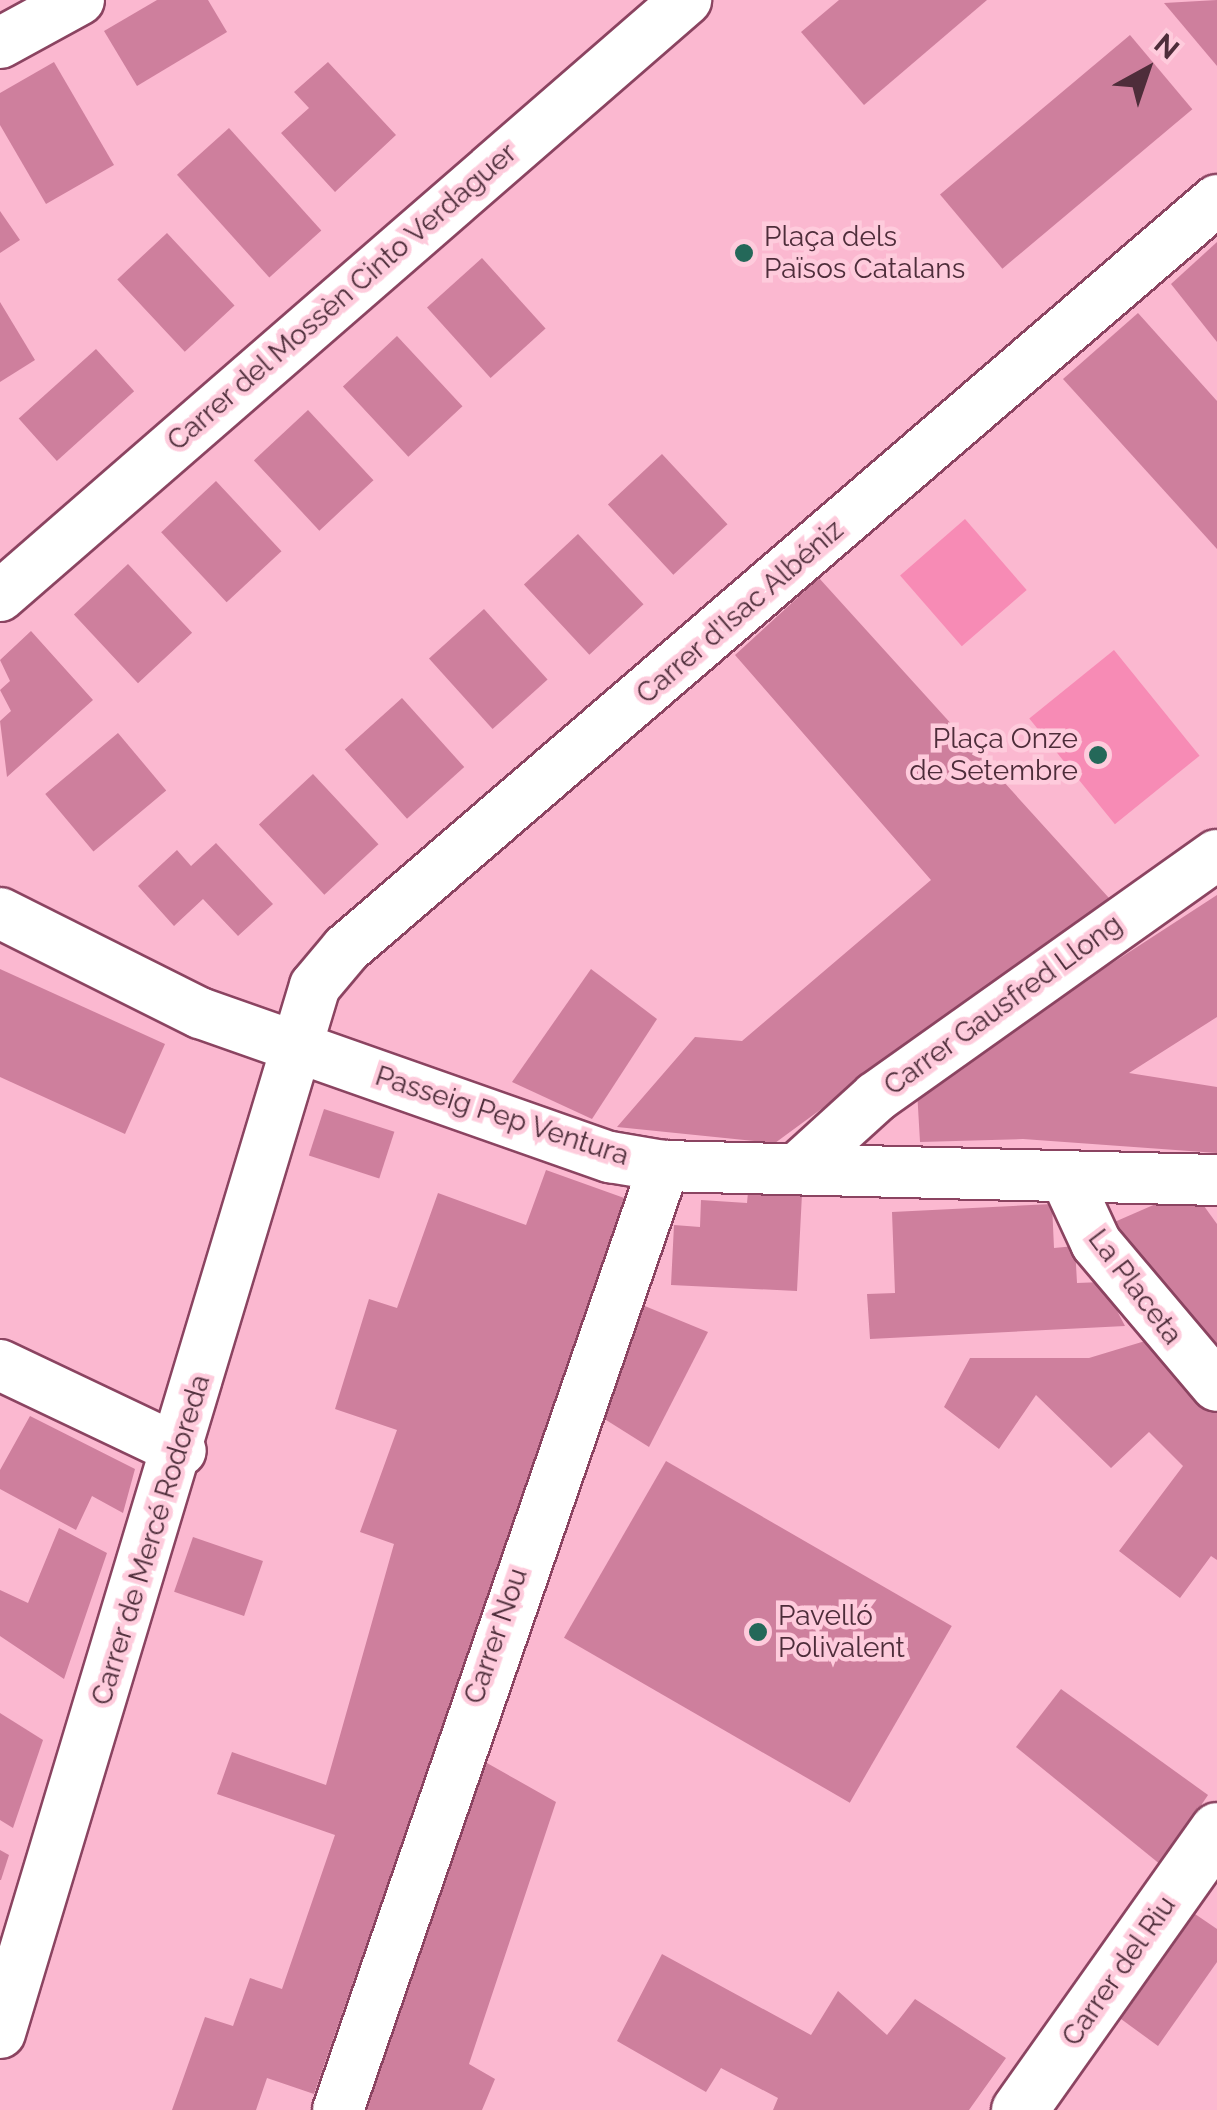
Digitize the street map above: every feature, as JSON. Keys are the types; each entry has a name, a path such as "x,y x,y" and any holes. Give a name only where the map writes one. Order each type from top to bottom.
{"street":[{"path":"0,42 79,0"},
{"name":"Carrer del Mossèn Cinto Verdaguer","path":"4,582 686,0"},
{"name":"Carrer d'Isac Albéniz","path":"291,1045 315,986 346,948 1217,200"},
{"name":"Carrer Gausfred Llong","path":"799,1168 876,1097 1217,854"},
{"name":"Passeig Pep Ventura","path":"0,913 200,1014 610,1156 664,1166 1217,1180"},
{"name":"Carrer de Mercé Rodoreda","path":"0,2033 181,1451 291,1045"},
{"name":"Carrer Nou","path":"338,2110 664,1166"},
{"name":"La Placeta","path":"1066,1178 1127,1286 1217,1386"},
{"path":"7,1384 181,1451"},
{"name":"Carrer del Riu","path":"1019,2110 1217,1830"}],"shaded area":[{"path":"965,519 1027,590 962,646 900,575"},
{"path":"1114,650 1200,756 1115,824 1029,719"}],"building":[{"path":"157,0 208,0 227,32 137,86 104,31"},
{"path":"839,0 987,0 864,105 801,32"},
{"path":"1217,0 1217,66 1164,3"},
{"path":"1130,35 1192,109 1002,269 940,194"},
{"path":"54,62 114,165 46,204 0,125 0,93"},
{"path":"328,62 396,135 335,192 281,133 309,108 294,92"},
{"path":"229,128 321,231 269,277 177,175"},
{"path":"0,211 20,240 0,253"},
{"path":"167,233 235,305 185,352 117,279"},
{"path":"1217,242 1217,342 1171,284"},
{"path":"482,258 546,329 491,378 427,308"},
{"path":"0,302 35,360 0,382"},
{"path":"1138,313 1217,401 1217,549 1063,379"},
{"path":"397,336 462,406 408,457 343,386"},
{"path":"96,349 134,391 57,461 19,419"},
{"path":"308,410 373,480 319,531 254,460"},
{"path":"662,454 727,524 673,575 608,504"},
{"path":"216,481 281,551 227,602 161,532"},
{"path":"578,534 643,604 589,655 524,584"},
{"path":"128,564 192,633 138,683 74,614"},
{"path":"819,578 1109,898 775,1143 617,1127 695,1037 742,1041 931,880 735,655"},
{"path":"484,609 548,680 493,729 429,659"},
{"path":"31,631 93,700 7,777 0,721 11,711 0,690 10,681 0,660"},
{"path":"402,698 464,767 407,819 345,750"},
{"path":"118,733 166,790 93,852 45,794"},
{"path":"313,774 378,844 324,895 259,824"},
{"path":"216,843 273,904 238,936 203,899 174,926 138,886 177,850 191,866"},
{"path":"1217,895 1217,1017 1129,1073 1217,1087 1217,1153 1023,1139 920,1142 917,1090"},
{"path":"0,969 165,1044 125,1134 0,1077"},
{"path":"591,969 657,1019 592,1119 512,1082"},
{"path":"324,1109 394,1132 379,1178 309,1156"},
{"path":"546,1170 627,1199 314,2094 267,2078 256,2110 172,2110 205,2017 233,2026 250,1978 282,1989 335,1835 217,1794 232,1752 326,1785 394,1544 360,1532 397,1430 335,1409 369,1299 397,1308 438,1193 526,1225"},
{"path":"748,1192 802,1194 797,1291 671,1285 674,1225 700,1227 701,1200 747,1203"},
{"path":"1158,1203 1204,1206 1217,1224 1217,1354 1103,1227"},
{"path":"1052,1204 1054,1248 1075,1246 1077,1283 1102,1282 1125,1326 870,1339 867,1294 895,1293 892,1212"},
{"path":"635,1302 708,1332 649,1447 595,1413"},
{"path":"1155,1338 1217,1409 1217,1560 1211,1556 1180,1598 1119,1551 1183,1466 1149,1432 1111,1468 1036,1395 999,1449 944,1407 970,1358 1089,1358"},
{"path":"30,1416 135,1469 123,1513 92,1496 76,1530 0,1489 0,1470"},
{"name":"Pavelló Polivalent","path":"666,1461 952,1626 850,1803 564,1638"},
{"path":"59,1528 107,1553 64,1679 0,1636 0,1590 28,1603"},
{"path":"193,1537 263,1561 244,1616 174,1592"},
{"path":"1061,1689 1208,1795 1161,1865 1016,1747"},
{"path":"0,1713 43,1740 13,1828 0,1820"},
{"path":"471,1754 556,1802 469,2064 495,2079 482,2110 358,2110"},
{"path":"0,1850 9,1855 1,1880 0,1880"},
{"path":"1195,1914 1217,1929 1217,1962 1158,2046 1121,2019"},
{"path":"662,1954 811,2035 838,1991 887,2035 915,1999 1006,2058 969,2110 773,2110 778,2098 721,2068 706,2092 617,2041"}],"place":[{"name":"Plaça dels Països Catalans","path":"744,253"},
{"name":"Plaça Onze de Setembre","path":"1098,755"},
{"name":"Pavelló Polivalent","path":"758,1632"}]}
